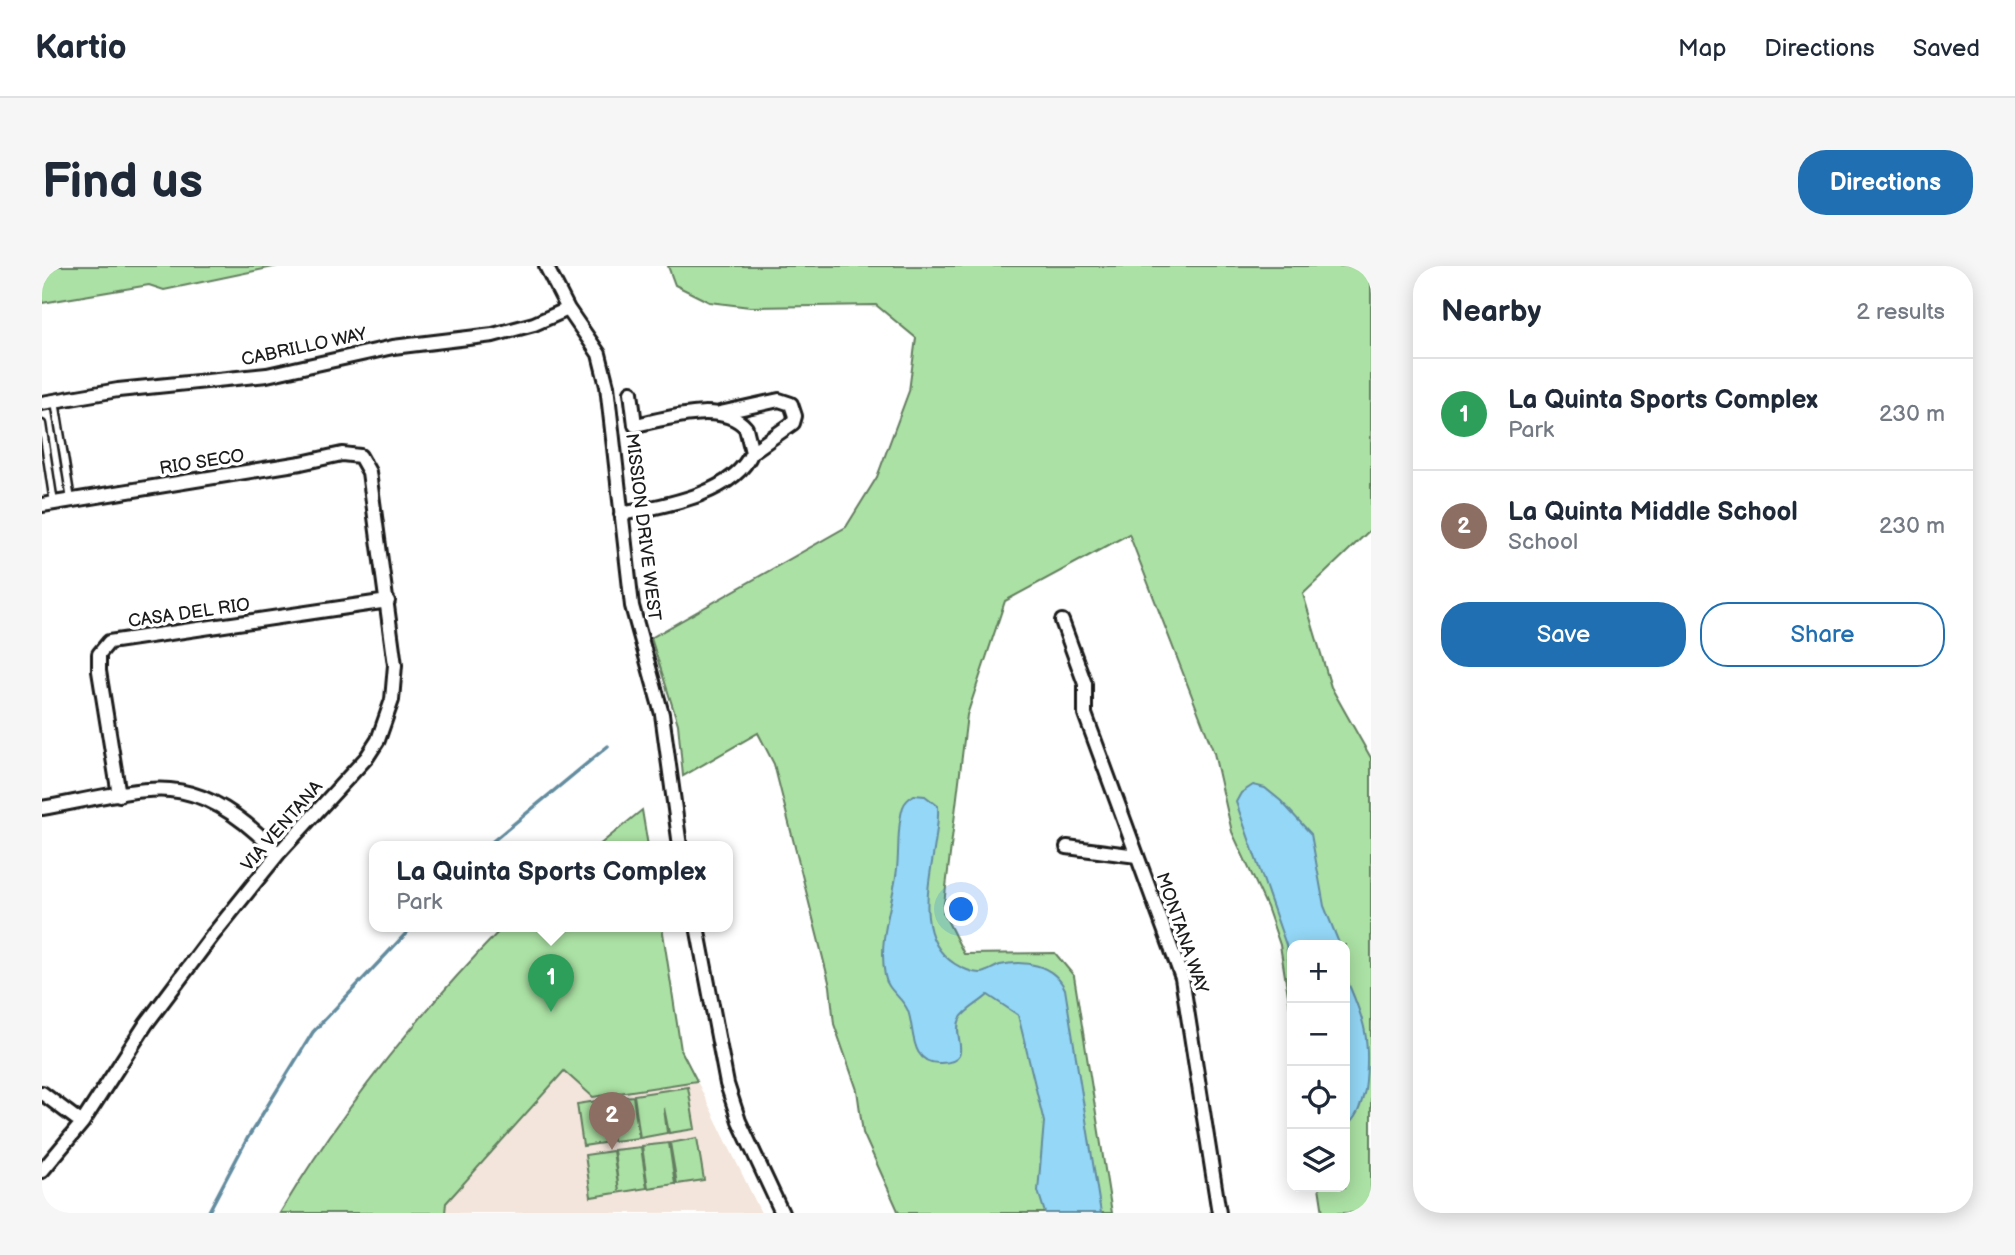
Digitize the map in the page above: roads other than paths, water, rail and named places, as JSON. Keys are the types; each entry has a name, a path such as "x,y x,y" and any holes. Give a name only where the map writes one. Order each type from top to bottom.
{"street":[{"name":"MISSION DRIVE WEST","path":"546,266 568,309 599,354 613,428 632,606 662,714 679,841"},
{"name":"CABRILLO WAY","path":"49,402 118,390 267,375 393,347 494,335 534,324 568,309"},
{"path":"631,392 635,425 696,414 713,415 741,422 750,435 752,452"},
{"path":"621,514 675,503 707,491 742,469 752,452 793,423 795,416 791,404 779,400 713,415"},
{"name":"RIO SECO","path":"48,504 342,454 354,454 364,461"},
{"name":"VIA VENTANA","path":"45,1169 82,1123 146,1024 278,854 367,757 382,731 392,700 395,665 369,472 364,461"},
{"name":"CASA DEL RIO","path":"119,795 99,671 99,654 109,642 388,601"},
{"name":"MONTANA WAY","path":"1062,621 1085,684 1085,714 1182,978 1219,1213"},
{"path":"42,808 119,795 170,790 216,804 257,831 278,854"},
{"path":"1067,847 1137,856"},
{"path":"698,932 727,1084 739,1121 782,1213"},
{"path":"42,1093 82,1123"}],"lane":[{"path":"49,402 72,500"},
{"path":"42,424 48,504"}],"water":[{"path":"1253,785 1265,788 1281,801 1311,834 1324,906 1338,940 1287,940 1287,951 1236,802 1241,793"},
{"path":"914,795 925,796 938,806 928,912 931,932 939,950 955,964 977,973 1000,965 1019,963 1037,966 1053,974 1065,989 1101,1213 1045,1213 1038,1191 1044,1122 1018,1015 988,995 960,1019 960,1053 957,1058 951,1062 931,1062 918,1052 908,1011 886,981 883,963 884,938 897,868 901,815 907,800"},
{"path":"1350,988 1362,1018 1367,1044 1365,1090 1356,1115 1350,1122"}],"waterway":[{"path":"493,841 608,746"},
{"path":"208,1213 247,1139 313,1032 407,932"}],"place":[{"name":"La Quinta Sports Complex","path":"551,1012"},
{"name":"La Quinta Middle School","path":"612,1150"}]}
